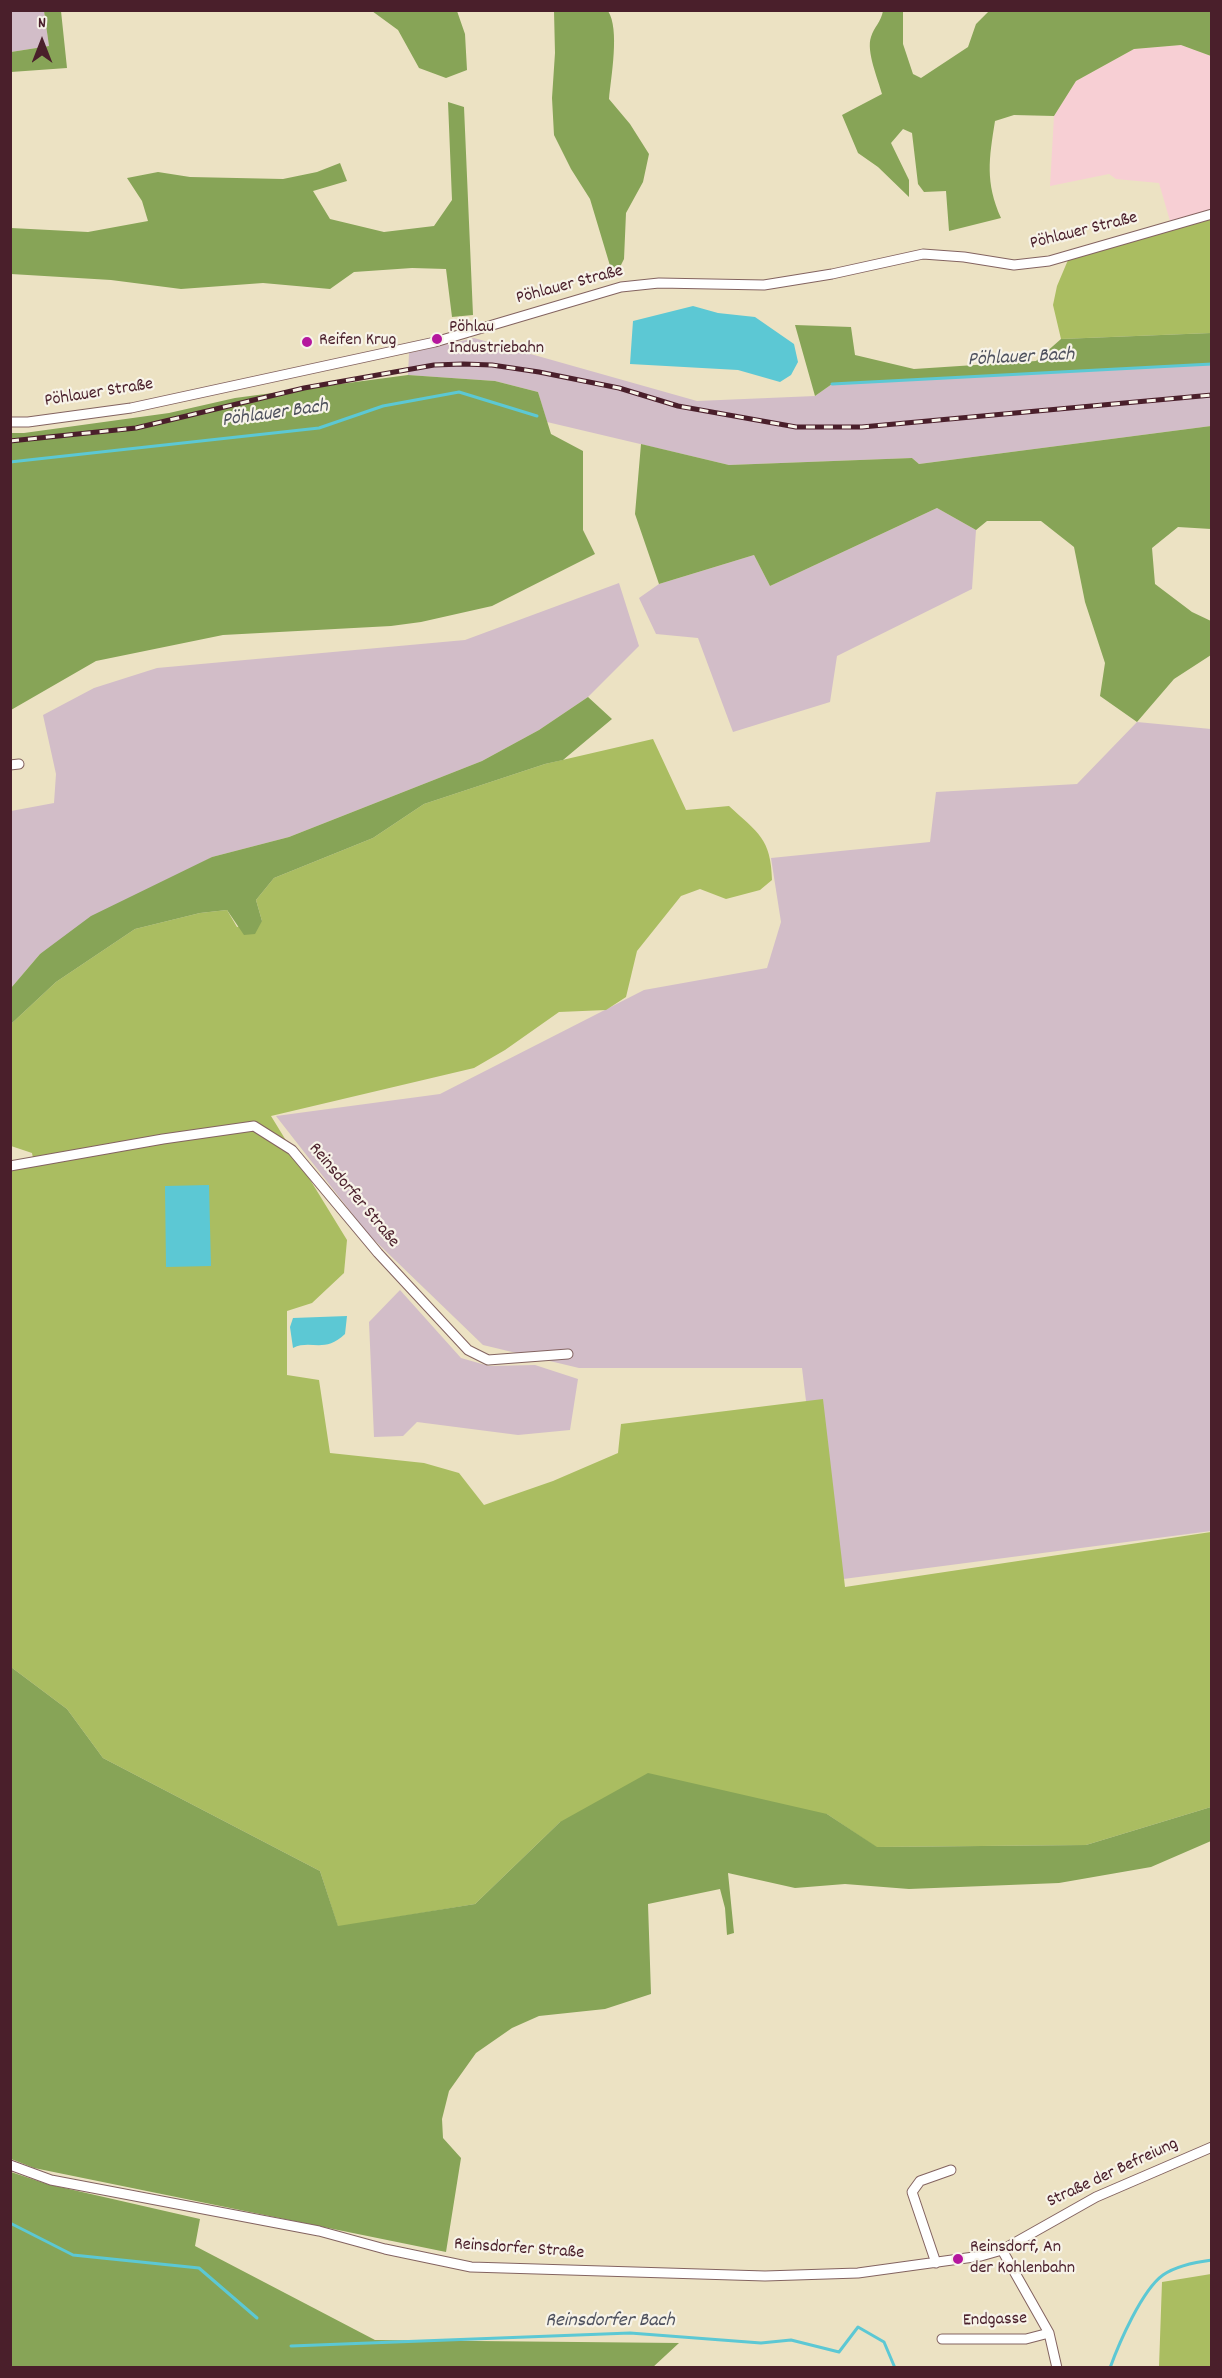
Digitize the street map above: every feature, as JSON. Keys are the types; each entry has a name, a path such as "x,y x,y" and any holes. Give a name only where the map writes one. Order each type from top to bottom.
{"street":[{"name":"Pöhlauer Straße","path":"10,422 28,422 131,408 435,342 621,287 659,283 764,285 832,274 928,253 1014,265 1049,261 1212,214"},
{"name":"Reinsdorfer Straße","path":"10,1166 162,1139 254,1126 292,1150 378,1253 468,1350 488,1359 568,1354"},
{"name":"Straße der Befreiung","path":"932,2264 1002,2250 1096,2197 1212,2147"},
{"name":"Reinsdorfer Straße","path":"10,2165 51,2180 319,2231 385,2249 471,2267 765,2276 858,2273 932,2264"},
{"path":"932,2264 912,2192 920,2181 951,2170"},
{"path":"1002,2250 1049,2333 1057,2367"},
{"name":"Endgasse","path":"942,2340 1026,2340 1049,2333"}],"shaded area":[{"path":"11,11 44,11 49,46 11,52"},
{"path":"1181,45 1211,56 1211,210 1170,221 1159,183 1116,179 1109,174 1050,186 1054,116 1076,81 1134,49"},
{"path":"474,338 697,401 815,396 832,384 1211,364 1211,426 919,464 912,458 729,465 547,422 538,392 495,381 408,375 409,353"},
{"path":"937,508 976,530 972,589 837,656 830,702 733,732 698,638 656,634 639,598 659,584 754,555 770,586"},
{"path":"619,583 639,646 588,697 539,730 482,761 289,837 212,857 40,954 11,988 11,811 54,803 56,774 43,715 94,688 157,668 465,640"},
{"path":"1137,722 1211,729 1211,1531 828,1581 802,1368 579,1368 483,1345 368,1234 276,1116 440,1094 644,990 767,968 781,922 771,858 930,842 936,792 1077,784"},
{"path":"400,1290 461,1358 489,1366 535,1365 578,1379 570,1430 518,1435 417,1422 403,1436 374,1437 369,1322"}],"green space":[{"path":"44,11 61,11 67,68 11,72 11,52 49,46"},
{"path":"372,11 457,11 465,34 467,70 446,78 419,68 398,30"},
{"path":"554,11 608,11 614,29 609,99 630,124 649,154 643,182 626,213 624,259 614,279 590,199 571,169 554,135 552,98 555,53"},
{"path":"883,11 903,11 903,44 913,74 921,78 968,47 976,24 989,11 1211,11 1211,56 1181,45 1134,49 1076,81 1054,116 1014,115 995,121 991,147 990,182 1001,218 949,231 946,191 924,192 918,184 912,133 903,129 891,143 909,180 909,197 878,167 858,153 842,115 882,94 871,57 870,43 872,33"},
{"path":"448,102 464,107 473,315 452,317 446,269 412,268 354,272 330,289 263,283 181,289 111,280 11,274 11,228 88,232 148,221 142,201 127,178 158,172 190,177 283,179 317,172 340,163 347,181 313,191 330,219 384,232 434,226 452,200"},
{"path":"1211,219 1211,333 1061,339 1053,305 1057,286 1068,260"},
{"path":"795,325 851,327 855,355 914,369 1036,361 1061,339 1211,333 1211,364 832,384 815,396"},
{"path":"408,375 495,381 538,392 551,434 583,451 583,530 595,554 492,606 421,622 391,626 223,635 96,661 11,710 11,433 169,413 235,398"},
{"path":"1211,426 1211,529 1178,527 1152,548 1155,584 1192,612 1211,621 1211,655 1174,679 1137,722 1100,696 1105,663 1085,602 1074,547 1041,521 987,521 976,530 937,508 770,586 754,555 659,584 635,514 641,444 729,465 912,458 919,464"},
{"path":"588,697 612,719 563,760 424,804 373,838 274,878 256,900 262,921 255,934 244,935 227,910 200,913 135,929 56,982 11,1024 11,988 40,954 91,916 212,857 289,837 482,761 539,730"},
{"path":"653,739 686,810 729,806 755,830 766,845 772,880 760,890 726,899 700,889 681,896 637,951 626,997 606,1010 559,1012 505,1050 474,1068 271,1116 347,1240 344,1273 312,1303 287,1311 287,1375 319,1380 330,1453 424,1463 459,1473 484,1505 553,1481 618,1453 621,1424 823,1399 845,1587 1211,1532 1211,1807 1086,1845 876,1847 827,1814 560,1822 475,1904 338,1927 320,1871 103,1758 67,1709 11,1667 10,1171 34,1163 32,1153 11,1146 11,1024 56,982 135,929 200,913 227,910 237,927 262,921 256,900 274,878 373,838 424,804 545,764"},
{"path":"11,1667 67,1709 103,1758 320,1871 338,1926 475,1904 560,1822 648,1773 827,1814 877,1847 1086,1845 1211,1807 1211,1841 1151,1867 1059,1883 909,1889 845,1884 795,1888 728,1873 734,1933 727,1935 725,1908 720,1889 648,1904 651,1994 605,2009 539,2016 512,2028 476,2053 449,2091 442,2119 443,2138 461,2158 446,2252 34,2168 11,2159"},
{"path":"11,2172 47,2184 200,2219 195,2246 375,2340 679,2343 652,2368 11,2367"},
{"path":"1211,2274 1211,2367 1159,2367 1162,2282"}],"water":[{"path":"693,306 718,313 755,317 794,344 798,362 791,375 780,382 738,370 630,364 633,321"},
{"path":"209,1185 211,1266 166,1267 165,1186"},
{"path":"347,1316 345,1334 337,1340 324,1345 293,1348 290,1327 293,1318"}],"waterway":[{"name":"Pöhlauer Bach","path":"832,384 1212,364"},
{"name":"Pöhlauer Bach","path":"10,462 319,428 383,406 459,392 537,416"},
{"name":"Reinsdorfer Bach","path":"10,2223 73,2255 199,2268 257,2318"},
{"name":"Reinsdorfer Bach","path":"1110,2368 1139,2304 1155,2282 1174,2269 1212,2260"},
{"name":"Reinsdorfer Bach","path":"291,2346 630,2333 761,2343 791,2340 839,2352 858,2327 884,2342 895,2368"}],"railway":[{"path":"10,441 136,428 304,388 434,365 492,365 539,372 619,388 678,406 796,427 862,427 1212,395"}],"place":[{"name":"Pöhlau Industriebahn","path":"437,339"},
{"name":"Reifen Krug","path":"307,342"},
{"name":"Reinsdorf, An der Kohlenbahn","path":"958,2259"}]}
